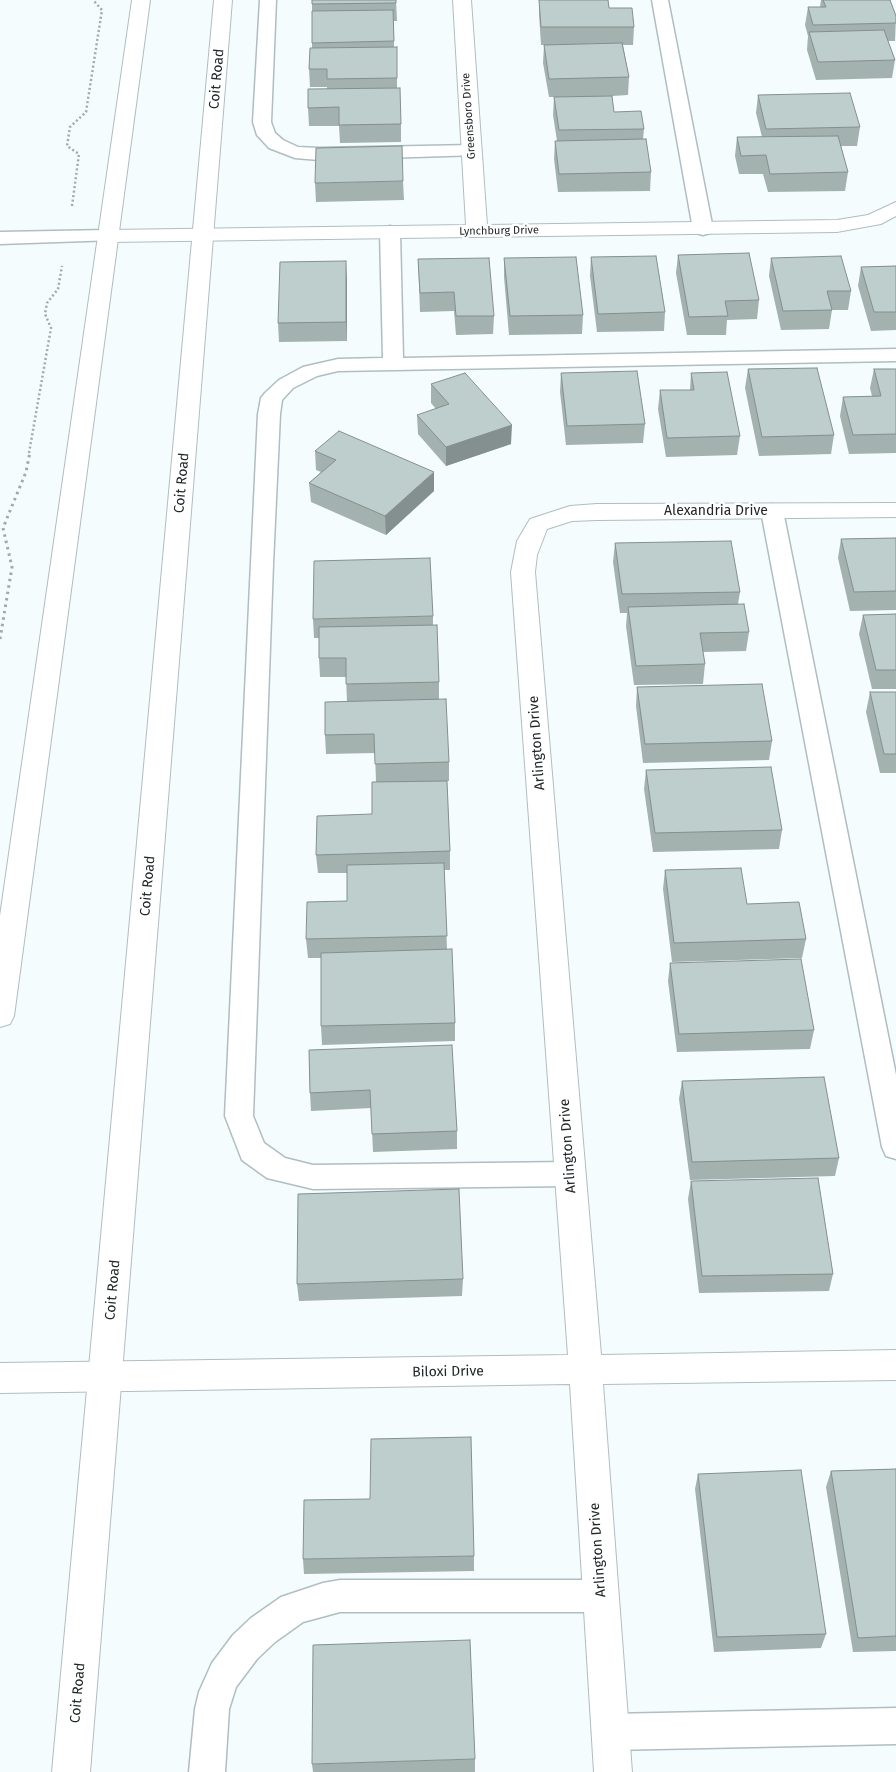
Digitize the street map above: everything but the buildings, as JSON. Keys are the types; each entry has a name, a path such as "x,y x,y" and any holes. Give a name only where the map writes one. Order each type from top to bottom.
{"main road":[{"path":"0,1016 141,0"},
{"name":"Coit Road","path":"71,1772 223,0"},
{"name":"Greensboro Drive","path":"462,0 477,231"},
{"name":"Lynchburg Drive","path":"108,236 837,226 874,220 892,211"},
{"name":"Alexandria Drive","path":"538,524 570,514 597,512 896,510"},
{"name":"Arlington Drive","path":"538,524 529,540 525,555 524,572 586,1370 613,1772"},
{"name":"Biloxi Drive","path":"0,1378 896,1365"}],"lane":[{"path":"268,0 262,122 266,135 276,144 295,152 319,154 472,151"},
{"path":"660,0 703,228"},
{"path":"390,232 393,363"},
{"path":"0,238 108,236"},
{"path":"570,1174 313,1177 277,1169 252,1151 239,1116 269,414 272,398 286,384 310,371 338,365 896,355"},
{"path":"772,511 896,1147"},
{"path":"208,1772 212,1709 216,1692 224,1675 245,1647 263,1630 293,1609 323,1599 340,1596 601,1596"},
{"path":"610,1732 896,1726"}],"path":[{"path":"0,639 12,566 3,528 26,472 51,328 45,314 47,303 58,289 67,237 79,154 67,146 70,127 86,112 102,10 93,0"}]}
